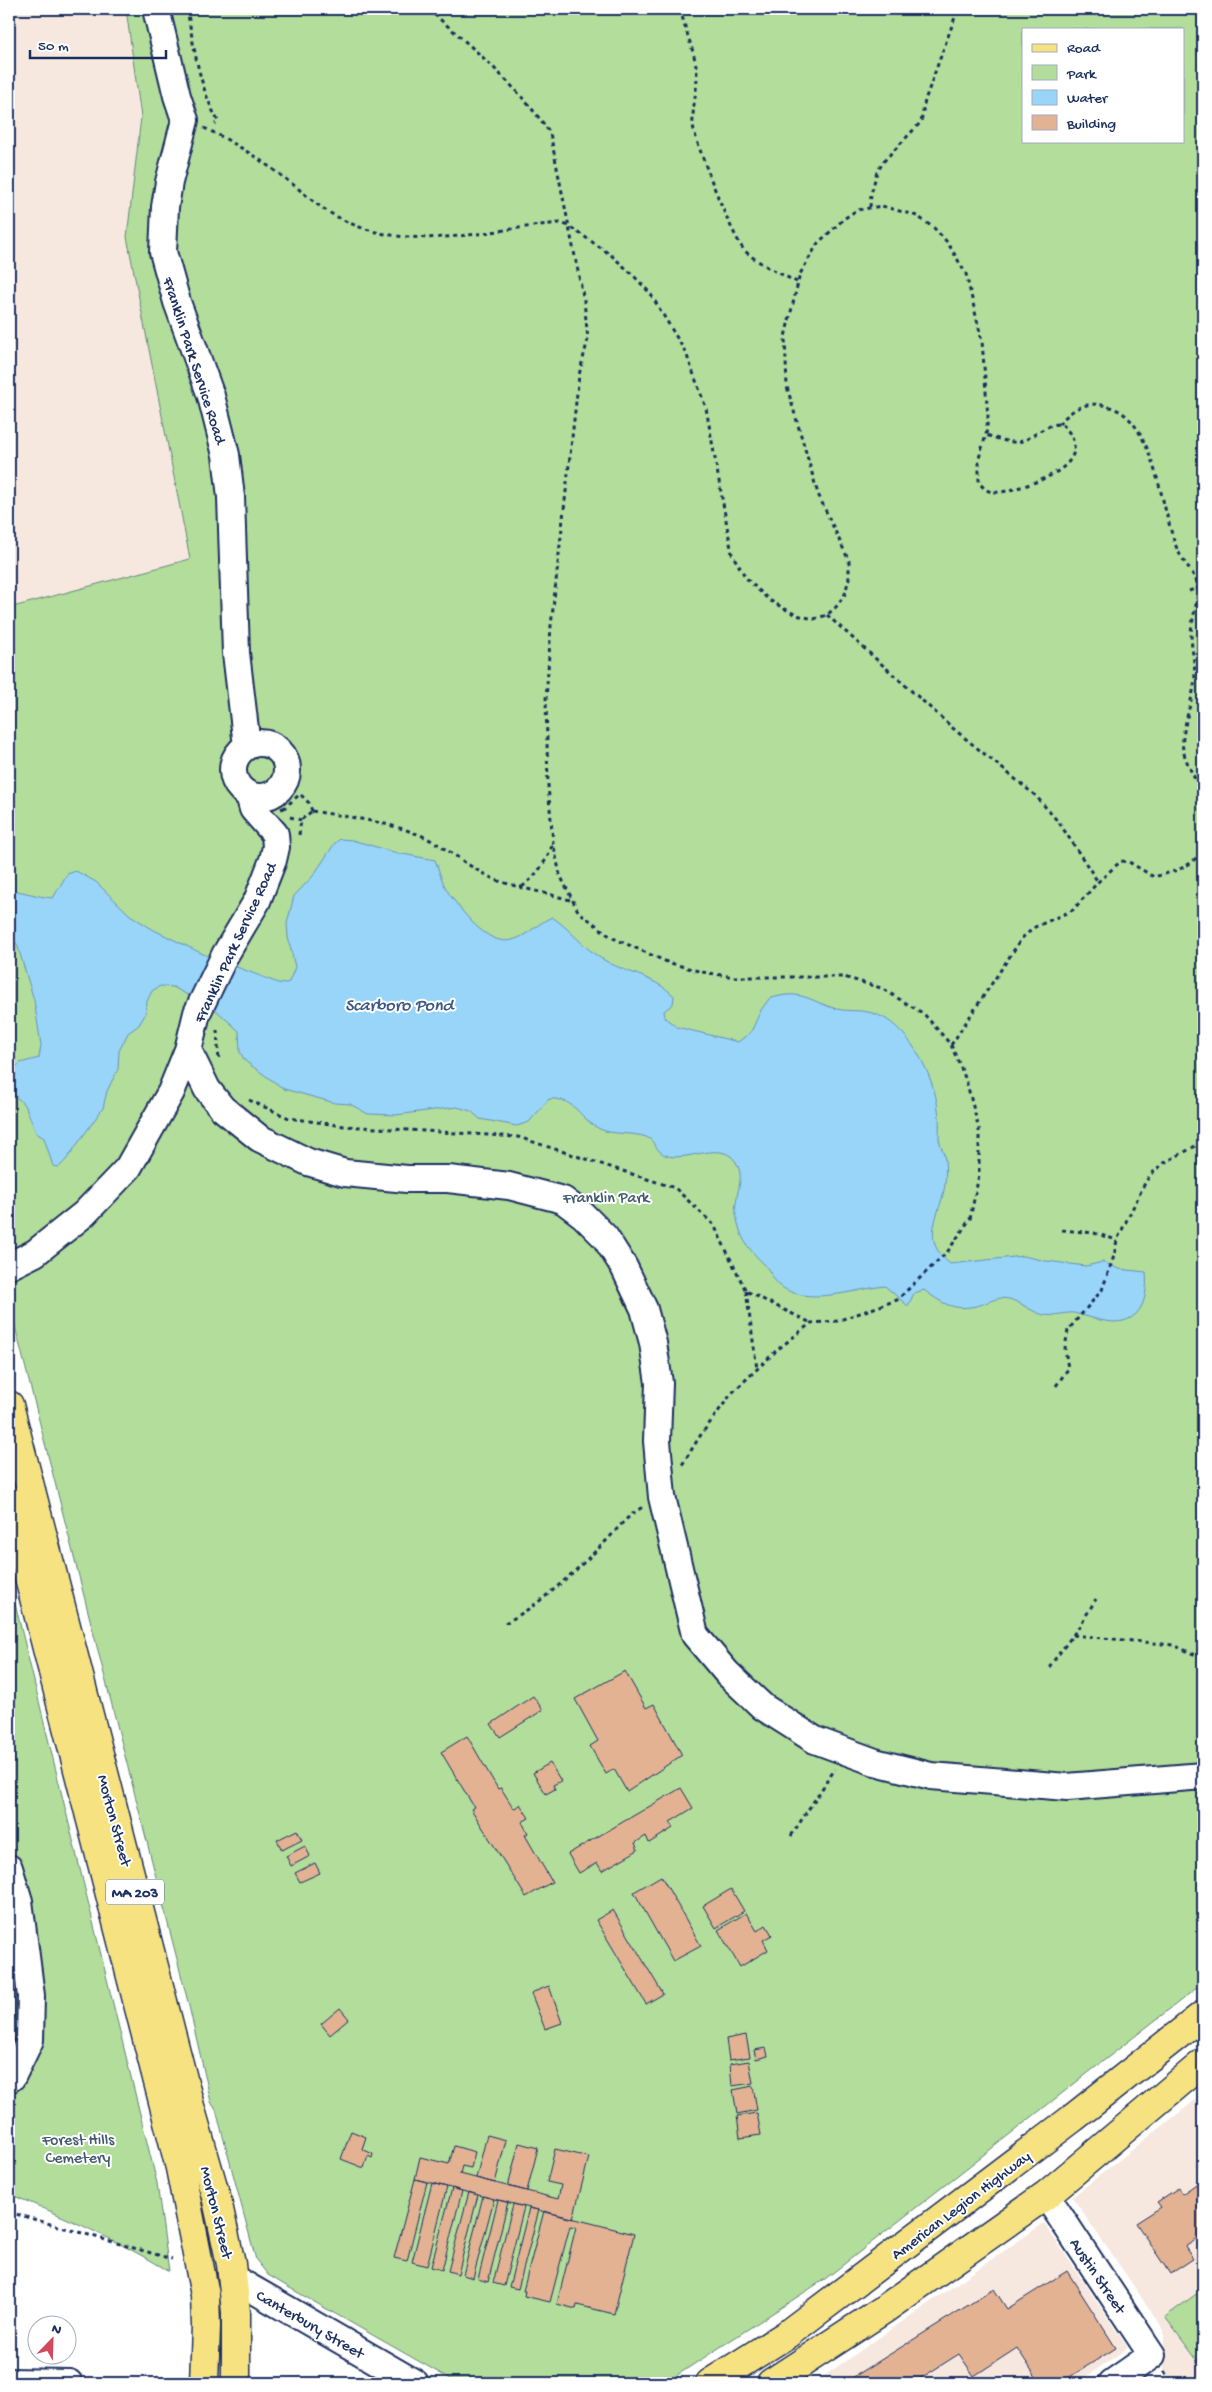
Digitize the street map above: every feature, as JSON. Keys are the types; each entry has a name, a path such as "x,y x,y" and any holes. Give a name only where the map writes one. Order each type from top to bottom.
{"main road":[{"name":"Morton Street","path":"9,1405 191,2110 217,2200 233,2278 236,2312 236,2383"},
{"name":"Morton Street","path":"9,1500 180,2168 205,2295 204,2383"},
{"name":"American Legion Highway","path":"710,2383 786,2335 1073,2118 1203,2015"},
{"path":"771,2383 884,2310 1046,2195 1203,2063"}],"street":[{"path":"156,9 177,96 185,120"},
{"name":"Franklin Park Service Road","path":"9,1266 35,1253 84,1214 128,1168 171,1092 188,1050 197,1013 225,955 257,901 271,868 275,852 275,834 253,809 249,795 237,785 233,769 238,754 247,746 236,653 231,497 226,455 211,396 177,302 163,252 164,214 168,182 185,120"},
{"path":"247,746 259,742 268,744 282,754 288,771 286,780 276,792 267,797 249,795"},
{"path":"188,1050 207,1089 222,1108 259,1138 308,1162 345,1173 407,1179 448,1178 509,1186 563,1200 583,1215 604,1237 624,1267 644,1309 653,1342 659,1383 657,1440 662,1497 694,1635 727,1674 763,1707 815,1740 875,1762 931,1776 1067,1787 1203,1776"},
{"path":"9,1868 19,1901 31,1996 30,2040 10,2077"},
{"name":"Austin Street","path":"1046,2195 1152,2355 1112,2383"},
{"name":"Canterbury Street","path":"233,2278 415,2383"},
{"path":"9,2382 70,2383"}],"path":[{"path":"187,9 201,80 210,107 218,121 215,124"},
{"path":"428,9 503,76 537,115 550,134 584,301 588,339 579,375 546,700 548,786 553,842 560,875 578,912 611,937 676,965 702,972 735,977 844,977 881,988 924,1014 951,1045 966,1080 979,1129 979,1174 970,1220 948,1251 897,1300 837,1321 811,1323 777,1350 732,1393 700,1436 662,1497 637,1510 624,1520 604,1543 533,1606 505,1623"},
{"path":"681,9 696,75 693,106 694,127 700,150 714,186 741,246 757,259 797,282"},
{"path":"870,207 870,194 877,172 884,161 921,122 925,100 958,9"},
{"path":"185,120 236,144 325,210 346,222 378,234 412,237 460,237 532,225 560,223 569,226 611,255 650,293 686,353 706,408 732,554 746,578 769,600 796,615 814,619 827,615 836,607 845,594 849,578 849,561 818,494 787,387 785,337 797,282 818,243 845,218 857,210 882,206 917,216 934,228 958,259 970,288 982,341 988,417 986,435 979,458 979,483 986,490 996,493 1028,485 1064,468 1074,448 1073,438 1059,424 1053,424 1018,442 986,435"},
{"path":"1059,424 1070,413 1094,402 1119,410 1136,427 1155,470 1178,550 1188,570 1196,580 1198,588 1191,630 1194,684 1182,747 1203,794"},
{"path":"1188,591 1203,586"},
{"path":"827,615 955,730 1036,796 1060,824 1098,882"},
{"path":"276,792 283,809 300,794 309,802 312,811"},
{"path":"301,820 312,811 368,820 420,835 480,872 522,887 573,901"},
{"path":"522,887 532,879 548,857 553,842"},
{"path":"951,1045 1022,938 1035,927 1073,910 1098,882 1121,861 1129,862 1154,877 1179,870 1194,862 1203,847"},
{"path":"1056,1386 1068,1369 1065,1342 1068,1330 1102,1290 1107,1280 1117,1240 1150,1175 1164,1163 1203,1142"},
{"path":"1062,1230 1094,1233 1117,1240"},
{"path":"746,1291 757,1370"},
{"path":"1049,1666 1073,1636 1096,1599"},
{"path":"1073,1636 1173,1645 1203,1658"},
{"path":"791,1836 846,1752"},
{"path":"9,2212 172,2259"}],"shaded area":[{"path":"9,9 126,9 141,117 127,237 190,560 9,608"},
{"path":"1203,2094 1203,2383 1170,2383 1164,2375 1164,2330 1072,2197"},
{"path":"1044,2223 1128,2348 1077,2383 814,2383"}],"green space":[{"name":"Franklin Park","path":"126,9 1203,9 1203,1983 825,2279 665,2383 457,2383 268,2275 256,2260 216,2110 211,2102 189,2006 9,1303 9,608 190,559 127,237 141,117"},
{"name":"Forest Hills Cemetery","path":"9,1579 157,2183 169,2271 130,2249 9,2194"},
{"path":"1199,2292 1203,2297 1203,2368 1165,2317"}],"water":[{"name":"Scarboro Pond","path":"340,839 352,840 397,853 435,860 444,885 453,899 475,925 493,938 503,941 512,940 552,917 599,957 657,983 674,996 673,1004 664,1011 665,1018 677,1027 738,1042 751,1032 761,1010 769,999 791,995 807,998 842,1010 868,1012 885,1018 897,1027 917,1052 925,1066 935,1095 939,1116 939,1139 946,1169 943,1196 933,1236 940,1254 950,1264 1023,1256 1086,1266 1103,1262 1119,1269 1146,1272 1143,1304 1132,1317 1123,1321 1113,1322 1074,1313 1044,1315 1005,1298 971,1307 956,1307 943,1303 924,1290 914,1293 908,1306 885,1286 830,1295 801,1295 789,1291 776,1282 767,1267 749,1248 743,1237 736,1214 740,1171 732,1157 724,1153 715,1152 674,1157 665,1155 646,1137 607,1132 594,1126 572,1105 558,1099 549,1099 529,1122 517,1126 480,1119 471,1111 457,1107 396,1115 368,1114 350,1104 335,1103 284,1089 245,1061 240,1052 239,1031 217,1011 173,987 160,986 152,991 147,1001 146,1013 139,1025 128,1033 119,1051 118,1069 107,1091 103,1108 66,1160 59,1167 53,1166 44,1138 36,1133 26,1107 15,1095 11,1072 20,1063 39,1058 41,1045 34,1000 17,944 9,936 9,890 53,898 67,874 76,871 96,882 130,915 152,929 203,954 281,984 289,982 295,967 288,937 287,923 294,896 313,876 335,843"}],"building":[{"path":"625,1671 646,1708 654,1704 682,1755 627,1792 614,1769 606,1774 590,1746 598,1741 575,1699"},
{"path":"533,1696 543,1710 500,1737 491,1724"},
{"path":"467,1736 498,1789 501,1788 514,1809 520,1804 529,1818 522,1822 528,1833 525,1835 552,1882 526,1897 471,1809 474,1807 441,1752"},
{"path":"550,1763 561,1781 553,1785 555,1789 546,1794 533,1773"},
{"path":"681,1788 693,1808 670,1822 673,1828 649,1843 646,1836 635,1843 638,1850 602,1871 597,1863 579,1873 568,1854"},
{"path":"297,1830 302,1840 282,1850 277,1840"},
{"path":"305,1846 310,1856 291,1866 286,1856"},
{"path":"315,1863 320,1873 300,1882 295,1873"},
{"path":"661,1876 701,1946 673,1961 634,1892"},
{"path":"731,1889 744,1911 716,1928 703,1906"},
{"path":"613,1910 663,1994 646,2004 596,1920"},
{"path":"746,1913 757,1931 766,1925 772,1935 763,1940 768,1950 740,1967 718,1930"},
{"path":"549,1986 562,2023 545,2029 531,1993"},
{"path":"340,2008 349,2019 330,2035 321,2024"},
{"path":"746,2035 750,2057 729,2060 726,2039"},
{"path":"766,2048 768,2056 756,2059 754,2050"},
{"path":"749,2061 753,2083 732,2086 730,2064"},
{"path":"753,2086 757,2110 737,2114 733,2090"},
{"path":"757,2113 761,2135 740,2138 737,2116"},
{"path":"351,2131 366,2137 362,2149 373,2154 372,2158 368,2156 364,2168 341,2159"},
{"path":"487,2135 506,2140 495,2183 476,2178"},
{"path":"519,2143 538,2148 527,2191 508,2186"},
{"path":"454,2146 475,2152 471,2168 462,2166 460,2174 558,2199 561,2185 547,2182 555,2149 589,2157 573,2219 415,2179 420,2157 449,2164"},
{"path":"415,2179 427,2182 407,2261 394,2258"},
{"path":"1202,2180 1203,2235 1185,2247 1193,2259 1170,2274 1136,2223 1161,2207 1157,2202 1178,2188 1182,2194"},
{"path":"432,2183 447,2187 427,2266 412,2262"},
{"path":"452,2188 462,2191 442,2270 431,2267"},
{"path":"469,2192 478,2195 458,2274 448,2271"},
{"path":"483,2196 494,2199 473,2278 463,2275"},
{"path":"498,2200 508,2202 488,2282 478,2279"},
{"path":"513,2204 524,2207 504,2286 493,2283"},
{"path":"529,2208 539,2210 518,2289 509,2287"},
{"path":"544,2211 634,2234 614,2314 577,2305 576,2309 557,2304 576,2227 570,2226 550,2302 524,2296 525,2291 523,2291"},
{"path":"1067,2271 1116,2348 1060,2383 1040,2383 1017,2348 974,2376 959,2354 913,2383 844,2383 994,2289 1007,2309"}]}
